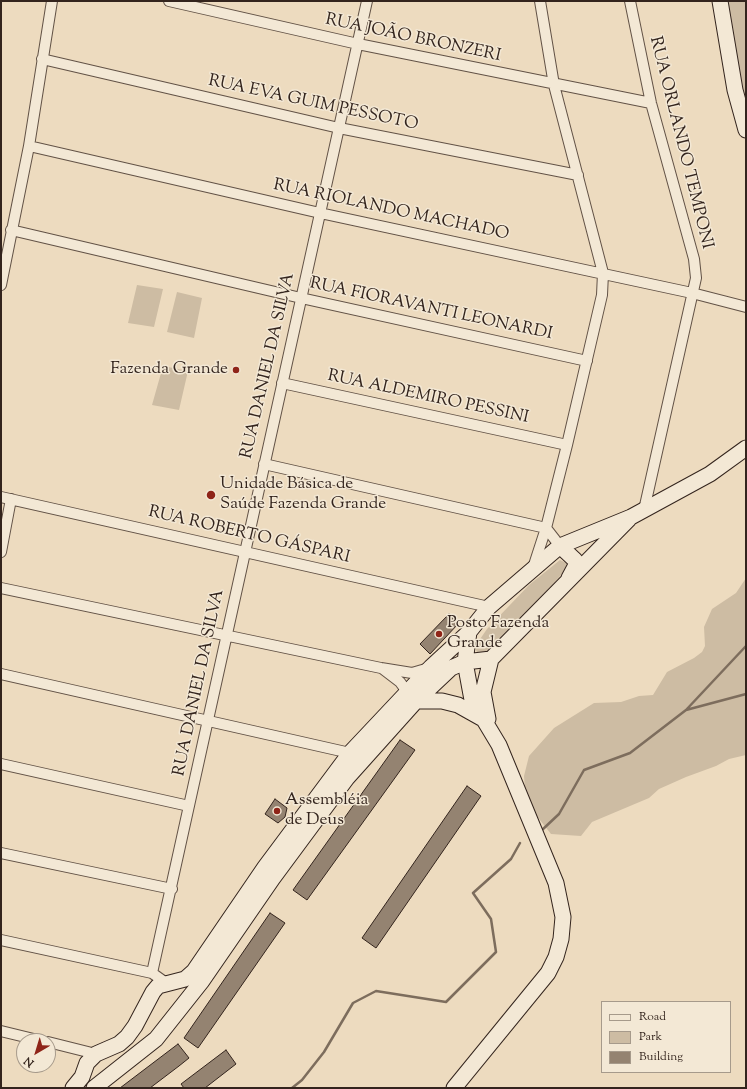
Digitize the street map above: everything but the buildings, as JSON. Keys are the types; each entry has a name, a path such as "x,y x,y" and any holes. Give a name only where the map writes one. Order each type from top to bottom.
{"main road":[{"path":"720,1 735,90 746,130"},
{"path":"94,1088 156,1039 202,981 273,878 347,778 412,697 431,667 469,632 489,607 560,546 638,513 710,474 746,448"},
{"path":"488,726 483,692 491,659 638,513"},
{"path":"560,546 572,556 576,562 566,584"},
{"path":"454,1088 492,1039 540,985 556,957 561,939 563,917 556,883 499,745 472,700 465,662 469,632"},
{"path":"73,1088 82,1077 87,1063 96,1054 119,1044 127,1037 158,986 184,979 194,971 265,867 350,753 412,697 445,673 465,662 491,659"},
{"path":"412,697 458,704 488,726"},
{"path":"166,983 174,987 180,994 178,1011"},
{"path":"96,1054 92,1065 95,1071 103,1076 111,1076"}],"street":[{"path":"1,285 29,146 52,1"},
{"name":"RUA JOÃO BRONZERI","path":"169,1 358,44 554,85 650,103"},
{"name":"RUA DANIEL DA SILVA","path":"152,973 172,889 226,636 367,1"},
{"path":"533,568 546,528 587,361 602,295 603,273 554,85 540,1"},
{"name":"RUA ORLANDO TEMPONI","path":"630,1 650,103 694,259 696,278 638,513"},
{"name":"RUA EVA GUIM PESSOTO","path":"42,59 339,128 578,175"},
{"name":"RUA RIOLANDO MACHADO","path":"29,146 320,213 603,273 746,307"},
{"name":"RUA FIORAVANTI LEONARDI","path":"11,230 301,298 587,361"},
{"name":"RUA ALDEMIRO PESSINI","path":"282,383 567,445"},
{"path":"264,464 546,528 560,546"},
{"path":"1,552 6,498"},
{"name":"RUA ROBERTO GÁSPARI","path":"6,498 489,607"},
{"path":"1,588 381,668 412,673 431,667"},
{"path":"381,668 400,682 412,697"},
{"path":"1,674 350,753"},
{"path":"1,764 189,806"},
{"path":"1,853 172,889"},
{"path":"1,940 152,973 166,983"},
{"path":"1,1031 16,1035"},
{"path":"56,1044 96,1054"}],"green space":[{"path":"726,1 746,1 746,101 744,93"},
{"path":"137,285 163,289 154,327 128,323"},
{"path":"177,292 202,298 194,338 167,332"},
{"path":"163,366 188,371 179,410 152,405"},
{"path":"560,560 570,565 491,653 478,654 476,645 487,629 529,585"},
{"path":"746,578 746,755 729,759 716,766 659,789 649,798 592,822 581,836 551,834 536,815 525,789 524,776 529,756 554,728 594,703 621,702 639,696 653,695 667,672 694,658 702,652 705,646 704,627 712,609 736,593"}],"waterway":[{"path":"542,830 559,814 584,770 630,753 686,710 746,646"},
{"path":"686,710 746,694"},
{"path":"292,1088 302,1080 324,1052 353,1003 376,991 446,1002 496,952 491,919 473,893 511,859 520,843"}],"place":[{"name":"Fazenda Grande","path":"236,370"},
{"name":"Unidade Básica de Saúde Fazenda Grande","path":"211,495"},
{"name":"Posto Fazenda Grande","path":"439,634"},
{"name":"Assembléia de Deus","path":"277,811"}]}
